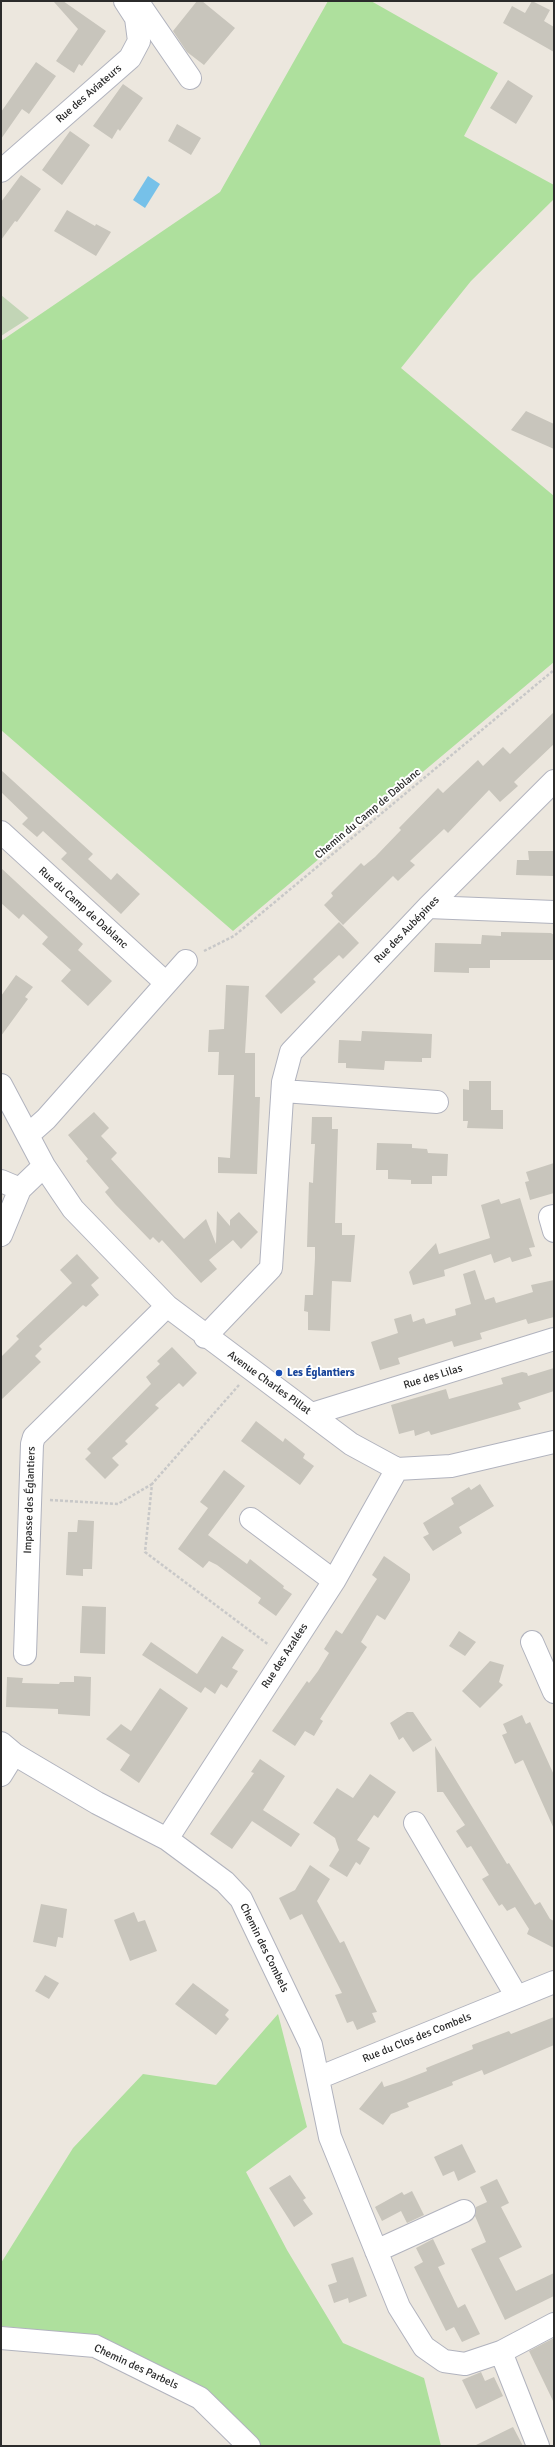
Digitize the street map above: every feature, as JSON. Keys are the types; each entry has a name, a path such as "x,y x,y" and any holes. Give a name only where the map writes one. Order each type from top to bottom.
{"street":[{"name":"Rue des Aviateurs","path":"1,171 130,58 139,40 136,18 125,1"},
{"path":"138,1 190,78"},
{"name":"Rue des Aubépines","path":"205,1337 271,1268 283,1091 290,1052 428,908 554,781"},
{"name":"Rue du Camp de Dablanc","path":"1,832 166,983"},
{"path":"428,908 554,912"},
{"path":"28,1135 46,1119 186,960"},
{"name":"Avenue Charles Pillat","path":"1,1085 44,1166 73,1209 167,1306 205,1337 351,1444 397,1469"},
{"path":"283,1091 437,1102"},
{"path":"1,1235 10,1185 44,1166"},
{"path":"554,1216 550,1217 554,1231"},
{"name":"Impasse des Églantiers","path":"25,1654 32,1444 34,1437 167,1306"},
{"name":"Rue des Lilas","path":"312,1414 554,1339"},
{"path":"397,1469 451,1466 554,1442"},
{"name":"Rue des Azalées","path":"167,1839 334,1580 397,1469"},
{"path":"250,1519 334,1580"},
{"path":"532,1642 554,1692"},
{"name":"Chemin des Combels","path":"1,1775 7,1748 97,1803 167,1839 225,1882 241,1899 311,2045 330,2137 399,2307 424,2347 444,2361 465,2364 501,2352"},
{"path":"415,1823 517,1997"},
{"name":"Rue du Clos des Combels","path":"318,2078 554,1982"},
{"path":"376,2251 464,2211"},
{"path":"538,2446 501,2352 554,2324"},
{"name":"Chemin des Parbels","path":"1,2338 95,2346 200,2398 249,2446"}],"path":[{"name":"Chemin du Camp de Dablanc","path":"186,960 234,936 554,670"},
{"path":"30,1499 118,1504 152,1484 251,1371"},
{"path":"152,1484 145,1552 284,1656"}],"green space":[{"path":"328,1 371,1 498,73 464,136 554,185 554,199 471,281 401,368 554,496 554,662 233,931 1,730 1,341 220,192"},
{"path":"1,295 29,318 1,336"},
{"path":"278,2014 307,2127 246,2172 287,2250 343,2343 424,2378 441,2446 259,2446 90,2335 1,2326 1,2263 73,2148 143,2074 216,2085"}],"water":[{"path":"148,176 160,184 145,208 133,200"}],"building":[{"path":"63,1 106,31 82,66 79,64 74,73 56,61 78,29 54,2"},
{"path":"197,1 202,1 235,28 204,65 187,52 173,31"},
{"path":"532,1 550,10 544,21 554,27 554,52 503,23 512,6 525,13"},
{"path":"36,62 56,76 29,114 22,109 1,139 1,112"},
{"path":"508,80 533,96 516,124 490,108"},
{"path":"123,84 143,98 120,131 118,129 112,139 93,126"},
{"path":"177,124 201,138 191,155 168,141"},
{"path":"70,131 90,145 62,185 42,170"},
{"path":"21,175 41,189 17,222 15,221 1,240 1,202"},
{"path":"67,210 95,226 96,224 111,232 96,256 54,231"},
{"path":"526,411 554,424 554,449 511,430"},
{"path":"554,712 554,744 514,782 518,786 500,802 489,790 448,833 444,829 410,861 415,865 398,881 393,876 343,925 324,905 333,896 331,893 361,863 364,866 375,857 401,830 399,828 438,788 443,793 478,760 483,766 503,747 510,754"},
{"path":"1,770 93,854 88,859 111,880 117,873 140,894 121,914 61,859 67,853 43,831 37,837 22,824 28,818 1,792"},
{"path":"528,851 554,851 554,876 516,875 517,860 529,860"},
{"path":"1,868 83,944 78,950 112,981 88,1006 61,981 71,970 42,944 48,937 23,914 19,919 1,903"},
{"path":"339,922 359,943 343,959 339,955 313,979 316,982 281,1014 265,996"},
{"path":"501,932 551,933 554,935 554,960 490,960 490,968 469,968 469,973 434,972 435,943 481,944 482,935 501,936"},
{"path":"16,975 33,987 25,997 28,999 1,1036 1,996"},
{"path":"226,985 249,986 245,1053 255,1053 255,1097 260,1097 257,1174 218,1173 218,1157 230,1158 234,1075 218,1075 219,1052 208,1052 209,1030 224,1029"},
{"path":"362,1031 432,1034 431,1058 422,1058 422,1062 385,1061 384,1070 346,1068 346,1063 338,1063 339,1040 361,1041"},
{"path":"469,1081 491,1081 491,1110 503,1110 503,1129 467,1128 468,1121 463,1121 463,1089 469,1090"},
{"path":"94,1112 109,1128 101,1136 117,1153 111,1159 184,1239 206,1219 216,1244 217,1211 230,1226 230,1220 239,1212 258,1232 241,1249 233,1240 209,1260 217,1269 201,1283 162,1240 159,1243 153,1237 150,1240 115,1204 105,1192 109,1188 86,1161 88,1159 68,1135"},
{"path":"312,1117 332,1117 332,1129 338,1129 335,1223 342,1223 342,1235 355,1235 351,1282 332,1281 330,1331 308,1330 308,1312 304,1311 305,1295 313,1295 315,1258 315,1247 307,1247 309,1182 313,1183 315,1144 311,1144"},
{"path":"377,1143 412,1144 412,1148 427,1149 428,1153 448,1154 447,1176 432,1176 432,1184 411,1184 411,1180 388,1179 388,1170 376,1170"},
{"path":"554,1163 554,1193 530,1200 525,1182 529,1181 526,1172"},
{"path":"520,1198 535,1247 529,1248 532,1256 512,1262 510,1257 494,1263 491,1254 444,1270 445,1276 413,1285 409,1272 436,1243 439,1254 490,1238 481,1205 499,1199 501,1204"},
{"path":"77,1254 99,1278 91,1285 99,1295 86,1307 83,1305 39,1346 42,1349 35,1356 41,1362 1,1400 1,1357 19,1339 16,1336 72,1283 60,1270"},
{"path":"475,1270 485,1300 494,1297 496,1303 533,1292 531,1285 554,1280 554,1317 528,1324 526,1319 480,1333 482,1339 454,1347 452,1341 398,1358 400,1364 380,1370 371,1342 398,1333 394,1319 411,1314 413,1322 424,1318 426,1324 456,1315 455,1309 471,1304 463,1274"},
{"path":"172,1347 197,1373 183,1387 179,1383 155,1405 159,1408 125,1441 128,1444 112,1458 119,1465 105,1479 85,1459 91,1453 87,1449 151,1384 146,1377 160,1364 157,1361"},
{"path":"554,1368 554,1391 518,1403 521,1409 431,1435 429,1431 415,1436 414,1430 399,1434 391,1405 446,1389 449,1399 503,1384 501,1378 522,1372 527,1373 528,1376"},
{"path":"256,1421 283,1442 285,1438 305,1454 303,1458 314,1466 300,1485 241,1441"},
{"path":"224,1470 245,1486 208,1535 247,1564 250,1559 292,1594 276,1616 258,1603 261,1598 217,1565 209,1561 203,1568 178,1549 208,1508 200,1502"},
{"path":"480,1484 494,1506 459,1527 462,1533 433,1551 423,1537 429,1534 423,1523 454,1504 451,1498 469,1487 471,1490"},
{"path":"78,1520 94,1521 92,1569 83,1569 83,1576 66,1575 68,1532 77,1532"},
{"path":"384,1556 410,1574 410,1580 385,1620 377,1615 361,1642 367,1647 320,1719 323,1721 314,1736 305,1731 295,1746 272,1731 307,1681 309,1683 318,1671 329,1653 324,1649 336,1630 342,1634 377,1579 372,1575"},
{"path":"82,1606 106,1607 105,1654 80,1653"},
{"path":"459,1631 476,1642 465,1656 449,1646"},
{"path":"222,1636 244,1650 232,1668 238,1671 227,1688 221,1684 215,1694 205,1687 201,1693 142,1655 151,1642 197,1674"},
{"path":"490,1661 504,1665 499,1682 503,1685 480,1708 462,1691"},
{"path":"74,1676 91,1677 90,1716 58,1714 58,1709 6,1707 7,1677 23,1678 22,1683 59,1684 60,1682 74,1682"},
{"path":"160,1688 188,1708 139,1783 120,1770 130,1755 106,1739 121,1724 131,1731"},
{"path":"407,1712 413,1712 432,1740 413,1752 403,1737 399,1740 390,1723"},
{"path":"522,1715 526,1724 530,1722 554,1775 554,1829 523,1760 515,1764 502,1735 507,1733 503,1724"},
{"path":"435,1746 507,1864 509,1863 535,1905 540,1902 550,1919 554,1921 554,1948 527,1934 529,1929 515,1907 507,1911 502,1904 499,1906 482,1879 489,1875 471,1846 467,1848 456,1831 465,1825 443,1792 437,1792"},
{"path":"260,1759 285,1776 263,1810 300,1834 291,1847 252,1821 232,1849 210,1834 254,1773 251,1772"},
{"path":"370,1774 396,1792 378,1818 374,1815 357,1840 370,1848 360,1865 356,1862 347,1877 329,1866 339,1850 335,1838 313,1823 337,1788 353,1798"},
{"path":"310,1865 330,1879 317,1901 340,1943 344,1941 377,2012 372,2013 376,2022 357,2030 353,2021 347,2023 335,1995 342,1993 302,1914 290,1920 279,1898 295,1890"},
{"path":"41,1904 67,1909 63,1938 58,1937 56,1947 33,1942"},
{"path":"134,1912 138,1922 145,1920 157,1951 130,1961 114,1920"},
{"path":"45,1975 59,1983 49,1999 35,1991"},
{"path":"193,1983 229,2010 225,2015 229,2019 216,2035 175,2004"},
{"path":"554,2017 554,2045 484,2075 482,2070 452,2082 453,2085 407,2103 409,2107 391,2114 383,2125 359,2109 382,2081 384,2087 399,2082 427,2071 426,2068 473,2049 472,2045 509,2031 511,2034"},
{"path":"462,2144 476,2172 458,2181 454,2171 443,2176 434,2157"},
{"path":"290,2175 306,2198 303,2200 313,2214 294,2227 269,2188"},
{"path":"497,2179 509,2203 501,2207 522,2247 499,2258 516,2291 554,2273 554,2296 505,2320 471,2249 486,2242 475,2216 476,2207 487,2202 480,2187"},
{"path":"412,2191 424,2215 407,2223 401,2211 382,2221 375,2207 402,2192 404,2195"},
{"path":"433,2239 445,2264 438,2267 458,2308 465,2304 480,2334 462,2342 454,2327 446,2331 414,2267 423,2262 416,2248"},
{"path":"353,2257 367,2296 349,2303 348,2298 334,2303 328,2285 337,2282 331,2264"},
{"path":"554,2338 554,2403 529,2351"},
{"path":"481,2372 485,2381 494,2377 503,2396 476,2409 462,2380"},
{"path":"513,2427 523,2446 474,2446"}],"place":[{"name":"Les Églantiers","path":"279,1373"}]}
